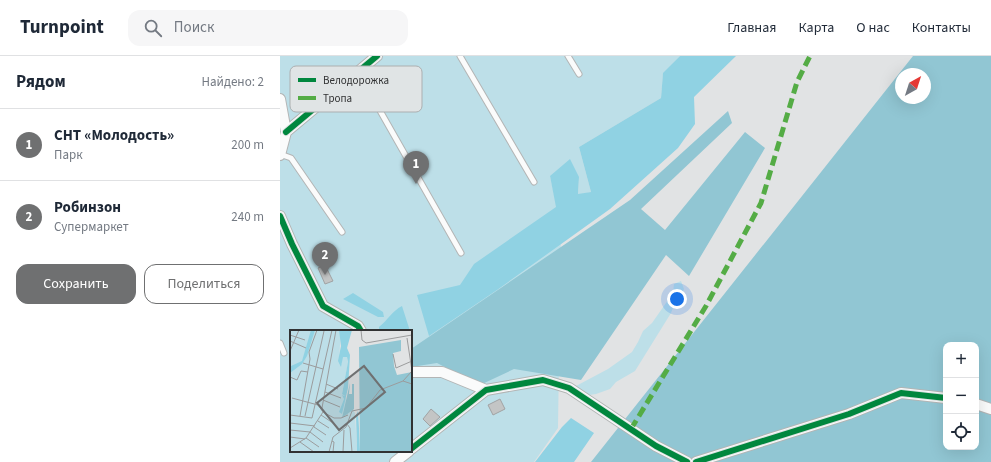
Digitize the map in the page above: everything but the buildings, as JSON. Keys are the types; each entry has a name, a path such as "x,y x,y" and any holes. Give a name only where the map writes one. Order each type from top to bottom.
{"street":[{"path":"365,66 377,56"},
{"path":"280,100 286,132 280,154"},
{"path":"286,132 310,112"},
{"path":"280,216 292,244 324,306 358,326 360,330"},
{"path":"412,372 442,372 486,390"},
{"path":"412,448 486,390 543,380 569,388 656,446 686,462"},
{"path":"696,462 849,414 901,393 943,398"},
{"path":"979,405 991,409"},
{"path":"399,460 408,452"}],"lane":[{"path":"460,56 534,182"},
{"path":"568,56 579,74"},
{"path":"381,112 461,253"},
{"path":"280,154 291,158 342,232"},
{"path":"280,343 284,353"}],"shaded area":[{"path":"280,56 680,56 663,74 661,98 579,147 591,192 578,195 579,177 550,176 561,226 558,428 534,462 280,462"},
{"path":"680,56 736,56 694,97 695,124 678,148 610,209 497,290 429,336 417,295 460,285 474,264 556,207 550,176 570,159 579,177 578,194 591,192 579,147 661,98 663,73"},
{"path":"913,56 991,56 991,462 591,462 895,79 895,104 931,104 931,68 903,68"},
{"path":"728,111 732,123 641,209 665,230 745,132 765,148 689,276 666,255 581,380 514,369 480,385 437,363 412,367 412,348 630,200"},
{"path":"681,281 684,289 635,371 616,382 610,389 596,394 589,395 576,386 608,369 632,352 643,331 652,323 673,293 674,284"},
{"path":"353,293 383,312 384,317 378,317 343,299"},
{"path":"402,306 410,330 379,330 379,327 395,310"},
{"path":"571,418 594,433 574,462 535,462 562,427"}],"marked path":[{"path":"631,429 706,306 761,203 797,82 810,56"}],"cycle path":[{"path":"365,66 377,56"},
{"path":"286,132 310,112"},
{"path":"280,216 292,244 323,306 358,326 360,330"},
{"path":"412,448 486,390 543,380 569,388 656,446 687,462"},
{"path":"696,462 849,414 901,393 943,398"}],"place":[{"name":"СНТ «Молодость»","path":"416,184"},
{"name":"Робинзон","path":"325,275"}]}
